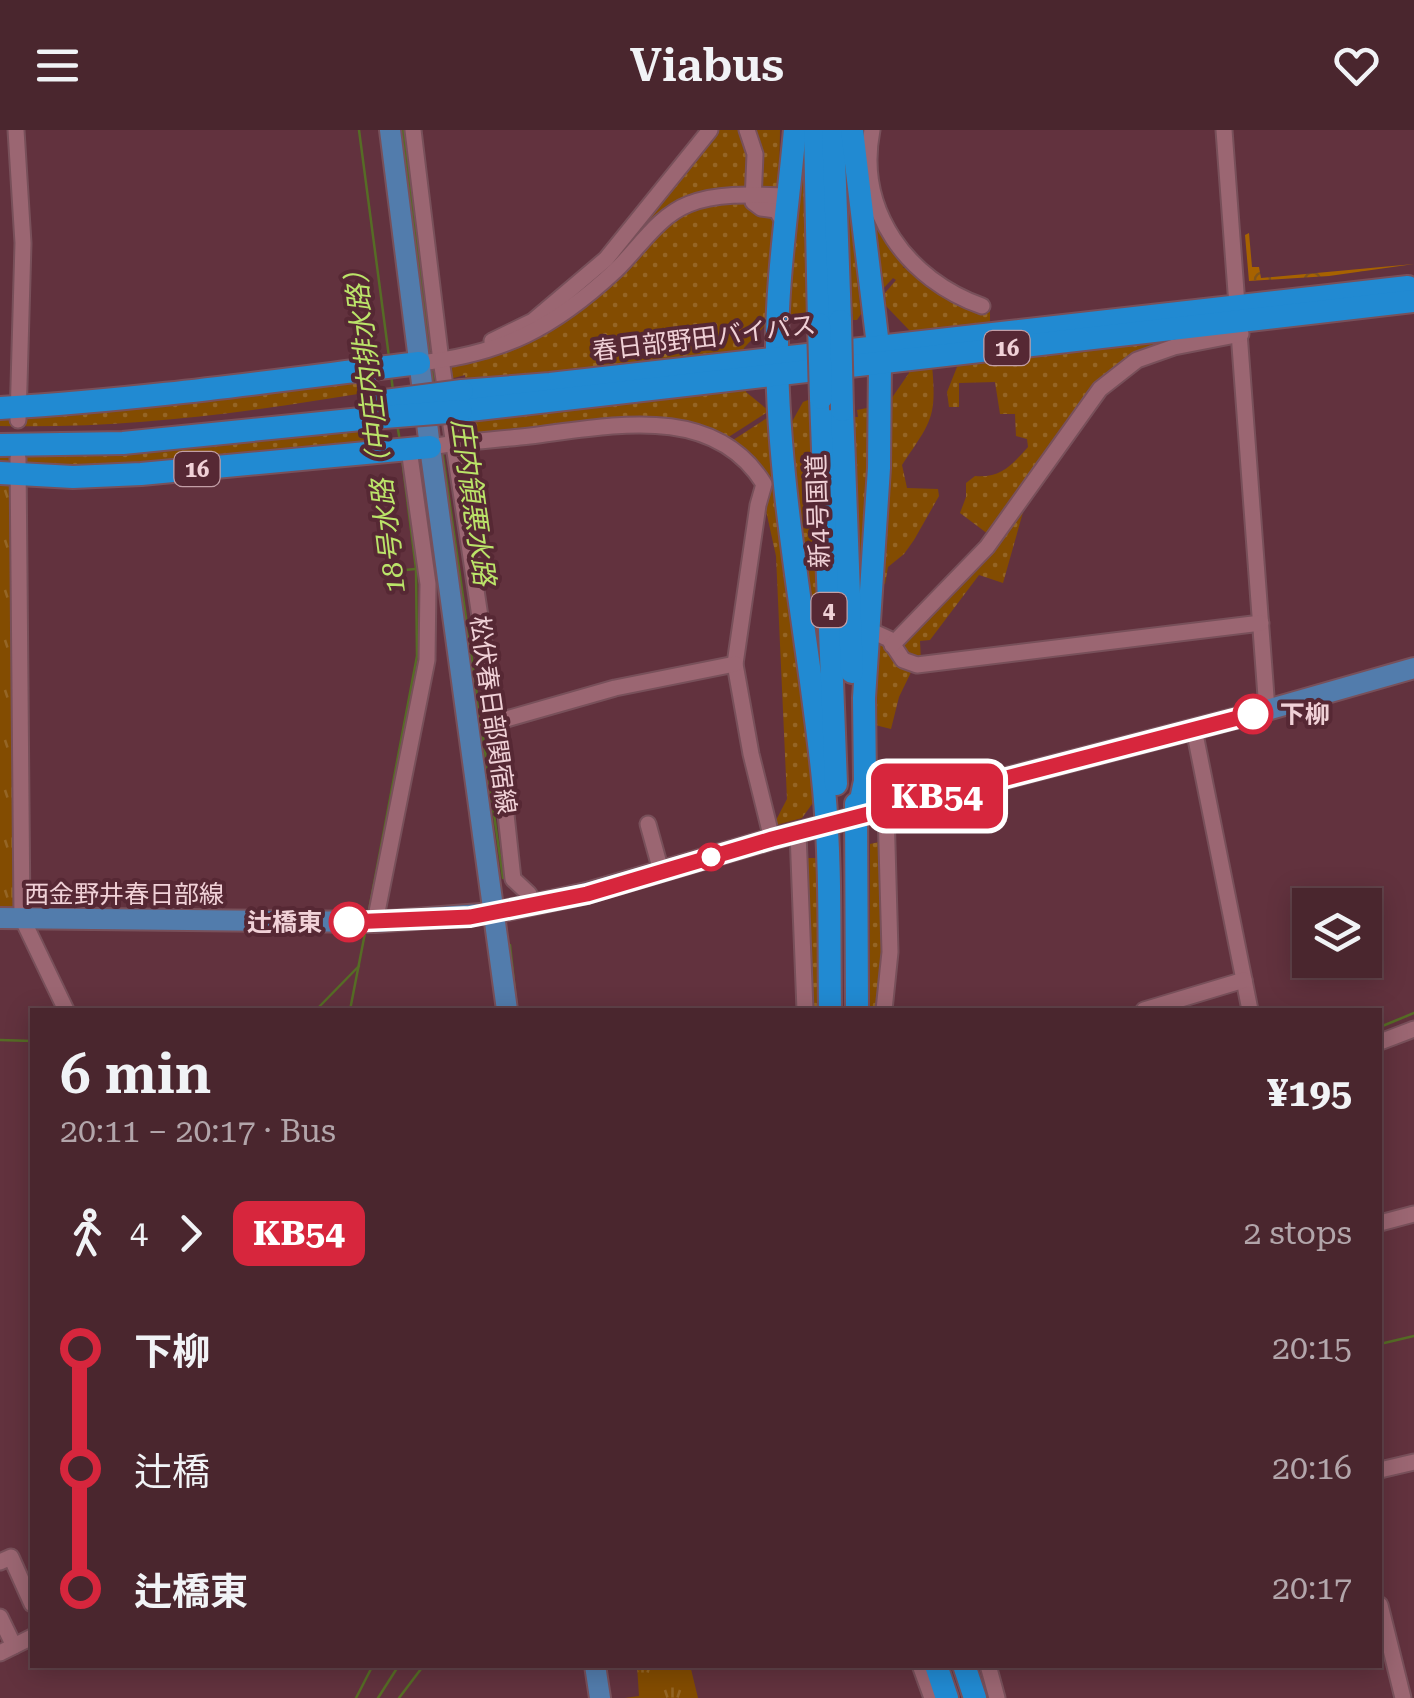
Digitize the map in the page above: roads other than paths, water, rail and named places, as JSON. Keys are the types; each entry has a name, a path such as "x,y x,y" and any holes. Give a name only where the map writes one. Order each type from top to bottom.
{"highway":[{"path":"795,130 777,365 787,526 840,822 834,1008"},
{"name":"新4号国道","path":"815,130 829,323 842,410 840,822"},
{"name":"新4号国道","path":"833,130 829,323 820,398 840,822 857,1008"},
{"path":"852,130 879,354"},
{"name":"春日部野田バイパス","path":"1240,320 1414,286"},
{"name":"春日部野田バイパス","path":"9,463 123,442 461,401 550,384 1414,301"},
{"name":"4","path":"840,822 865,781 868,629 879,468 879,354"},
{"path":"10,417 420,362"},
{"name":"春日部野田バイパス","path":"10,417 154,429 370,411"},
{"name":"16","path":"9,463 141,474 425,447"},
{"path":"937,1668 947,1698"},
{"path":"965,1668 978,1698"}],"main road":[{"name":"松伏春日部関宿線","path":"390,130 420,362 425,447 508,1008"},
{"name":"西金野井春日部線","path":"0,918 374,922 494,913 587,894 772,839 1194,730 1414,668"},
{"path":"595,1668 600,1698"}],"street":[{"path":"10,417 23,243 16,130"},
{"path":"413,130 420,362"},
{"path":"420,362 504,336 546,310 606,259 710,130"},
{"path":"747,130 755,154 753,195 757,206 780,212 785,226"},
{"path":"872,130 871,190 879,216 901,248 932,280 952,295 982,306"},
{"path":"1224,130 1267,710"},
{"path":"420,362 485,352 525,338 592,290 668,215 690,204 709,198 788,196"},
{"path":"892,645 987,547 1100,389 1137,360 1240,320"},
{"path":"425,447 650,423 724,443 743,456 764,484 735,664 772,839"},
{"path":"425,447 496,722 512,880 529,894"},
{"path":"374,922 427,660 425,447"},
{"path":"9,463 22,918 65,1008"},
{"path":"868,629 889,640 903,660 917,664 1261,623"},
{"path":"496,722 615,688 735,664"},
{"path":"1194,730 1250,1008"},
{"path":"884,1008 890,952 886,810"},
{"path":"648,824 661,871"},
{"path":"798,833 805,1008"},
{"path":"1151,1008 1244,980"},
{"path":"1382,1041 1414,1030"},
{"path":"1382,1222 1414,1214"},
{"path":"1382,1470 1414,1462"},
{"path":"0,1562 10,1557 30,1600"},
{"path":"1382,1613 1403,1698"},
{"path":"0,1617 7,1649 30,1638"},
{"path":"921,1668 932,1698"},
{"path":"974,1668 978,1698"},
{"path":"989,1668 997,1698"}],"waterway":[{"name":"18号水路（中庄内排水路）","path":"359,130 389,357"},
{"name":"庄内領悪水路","path":"403,130 430,357"},
{"name":"庄内領悪水路","path":"432,370 434,387"},
{"name":"18号水路（中庄内排水路）","path":"391,374 393,391"},
{"name":"18号水路（中庄内排水路）","path":"397,424 400,441"},
{"name":"庄内領悪水路","path":"442,449 503,878"},
{"name":"18号水路（中庄内排水路）","path":"368,915 417,656 416,569 402,459"},
{"path":"395,571 415,569"},
{"name":"18号水路（中庄内排水路）","path":"350,1008 365,933"},
{"name":"庄内領悪水路","path":"510,945 517,1008"},
{"path":"318,1008 359,966"},
{"path":"1382,1026 1414,1013"},
{"path":"0,1040 30,1041"},
{"path":"1382,1344 1414,1336"},
{"name":"18号水路（中庄内排水路）","path":"356,1698 371,1668"},
{"name":"庄内領悪水路","path":"378,1698 397,1668"},
{"path":"399,1698 422,1668"}],"place":[{"name":"下柳","path":"1253,714"},
{"name":"辻橋東","path":"349,922"}]}
